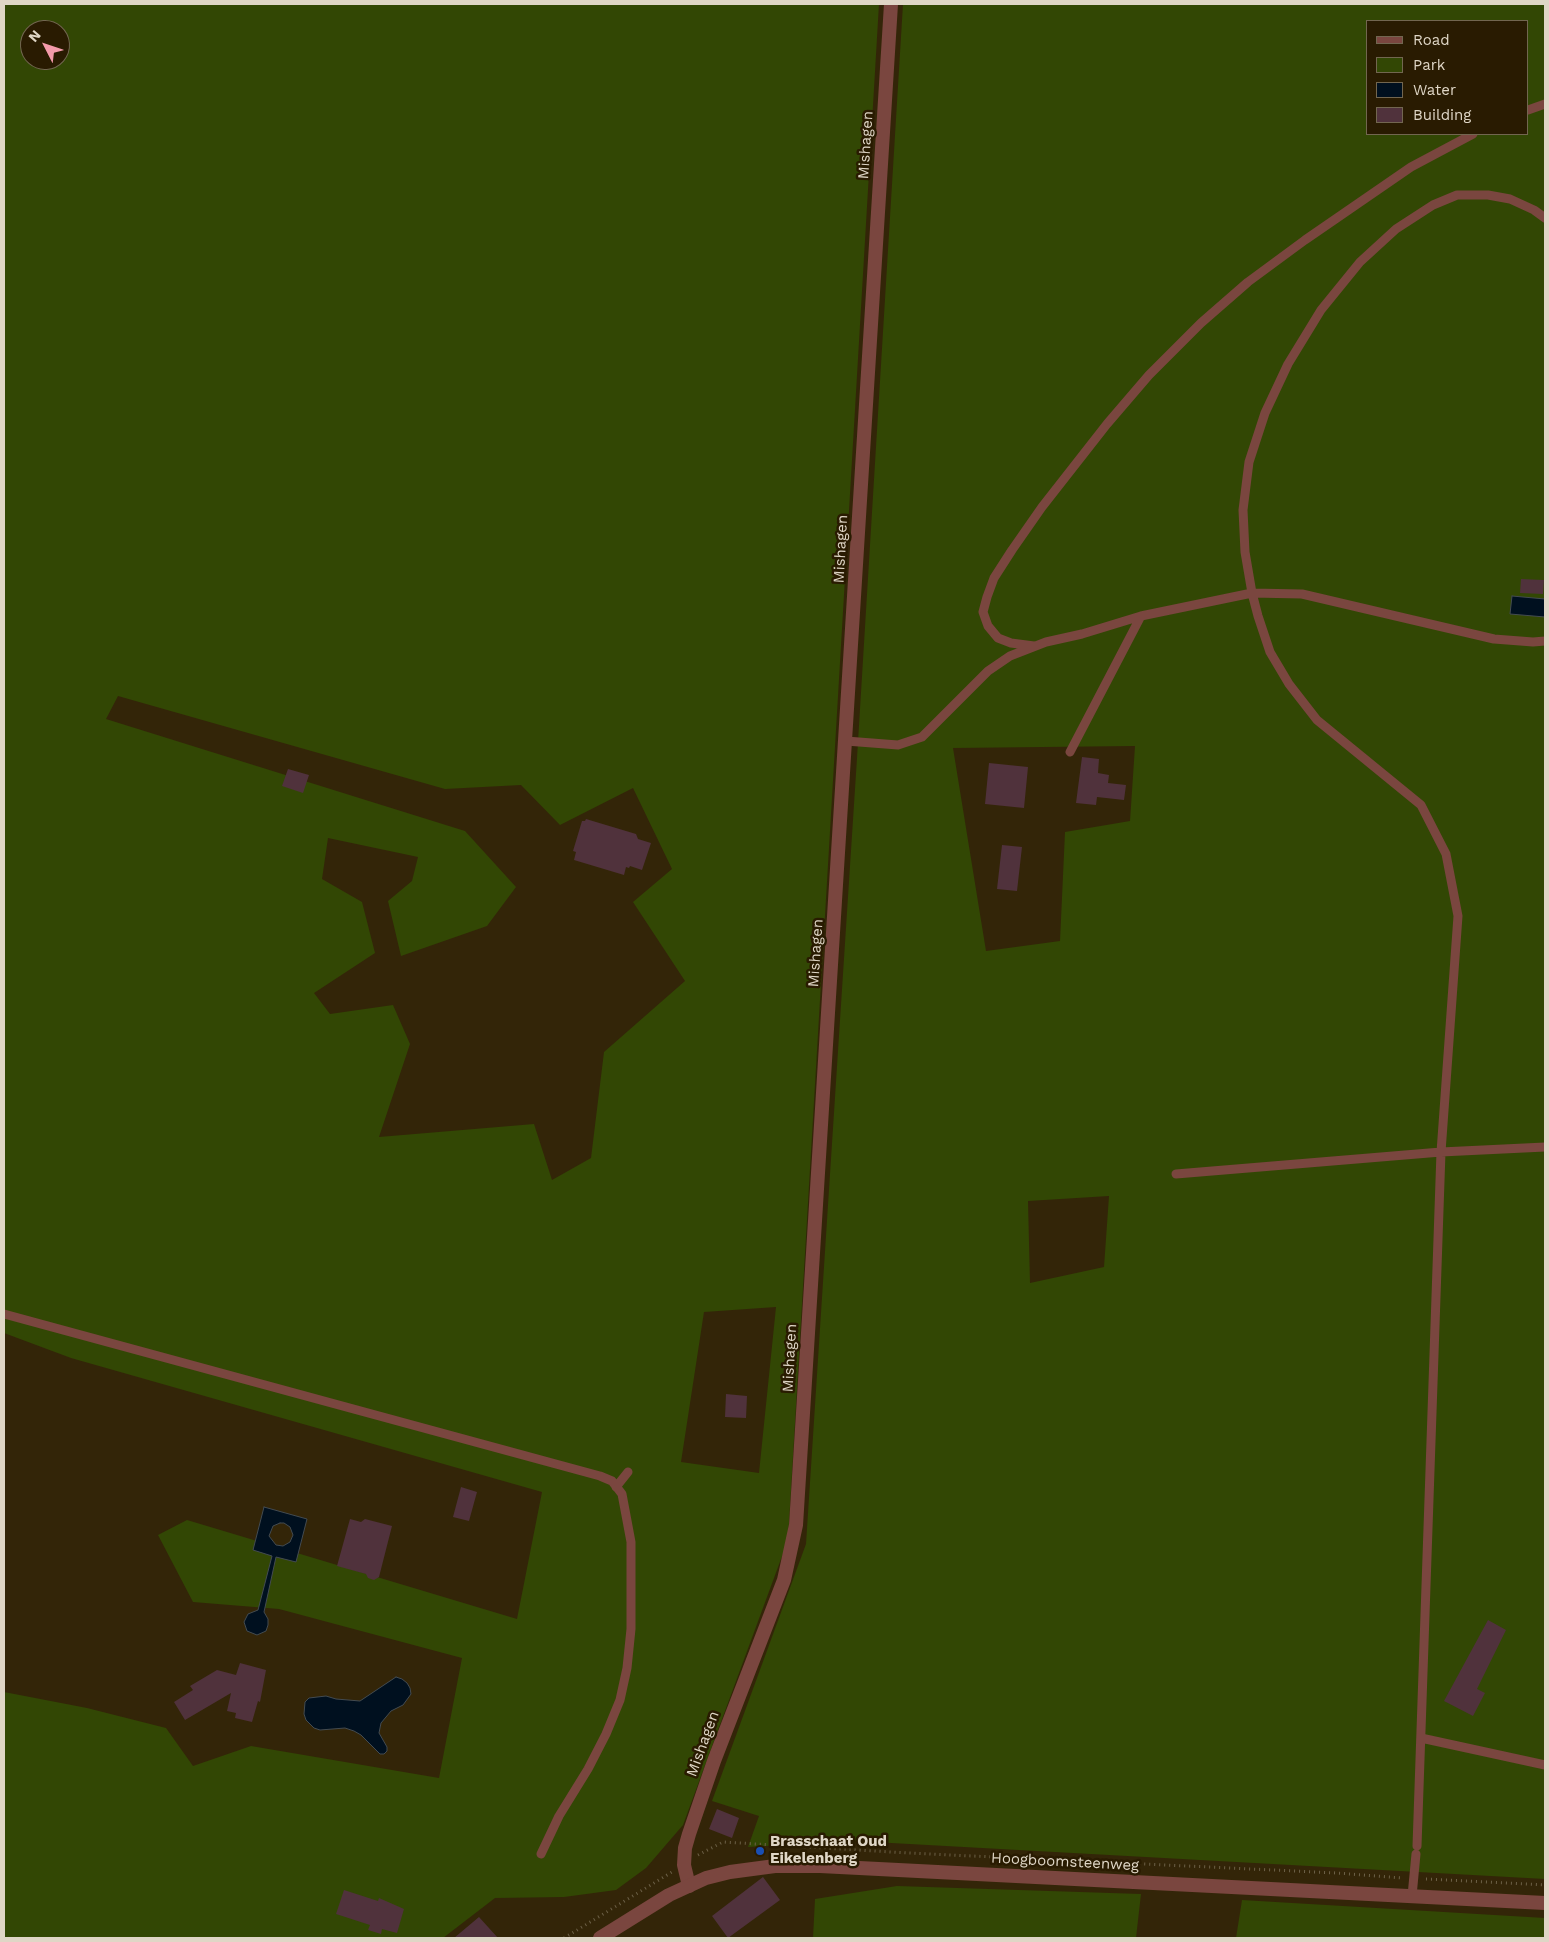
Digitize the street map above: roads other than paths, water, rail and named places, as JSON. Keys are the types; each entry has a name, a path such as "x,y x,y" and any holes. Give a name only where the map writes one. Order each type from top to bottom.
{"street":[{"name":"Mishagen","path":"689,1886 684,1865 685,1848 689,1834 714,1761 784,1580 796,1525 891,4"},
{"name":"Hoogboomsteenweg","path":"600,1938 670,1895 706,1878 753,1868 797,1866 1545,1903"}],"lane":[{"path":"1529,110 1545,104"},
{"path":"1034,646 1011,643 998,638 988,626 983,612 987,597 994,578 1012,550 1048,499 1107,424 1149,375 1201,323 1248,282 1378,188 1411,167 1471,135"},
{"path":"1412,1896 1421,1738 1441,1152 1458,916 1446,854 1421,805 1316,720 1289,684 1270,652 1252,593 1245,552 1243,510 1249,462 1265,413 1288,364 1322,310 1360,262 1396,229 1433,205 1456,195 1488,195 1510,199 1534,210 1545,218"},
{"path":"846,741 898,745 922,738 988,672 1010,656 1034,646 1141,616 1252,593 1302,594 1494,638 1534,642 1545,641"},
{"path":"1070,752 1141,616"},
{"path":"1176,1174 1441,1152 1545,1146"},
{"path":"4,1314 600,1476 612,1482 622,1494 631,1542 631,1629 620,1700 606,1734 588,1769 559,1816 541,1854"},
{"path":"616,1487 628,1472"},
{"path":"1421,1738 1545,1765"}],"water":[{"path":"1512,596 1545,599 1545,617 1510,614"},
{"path":"264,1507 307,1519 296,1562 276,1557 264,1612 268,1619 268,1625 266,1631 257,1635 247,1631 244,1622 248,1614 258,1610 272,1556 253,1550","holes":["284,1523 290,1527 293,1535 290,1542 283,1546 276,1545 269,1536 273,1526"]},
{"path":"396,1677 407,1683 411,1694 403,1705 391,1711 381,1723 379,1733 387,1747 387,1751 384,1754 380,1754 361,1735 354,1731 345,1728 320,1730 314,1728 306,1720 304,1714 305,1702 309,1698 326,1696 336,1699 360,1701"}],"place":[{"name":"Brasschaat Oud Eikelenberg","path":"760,1851"}]}
